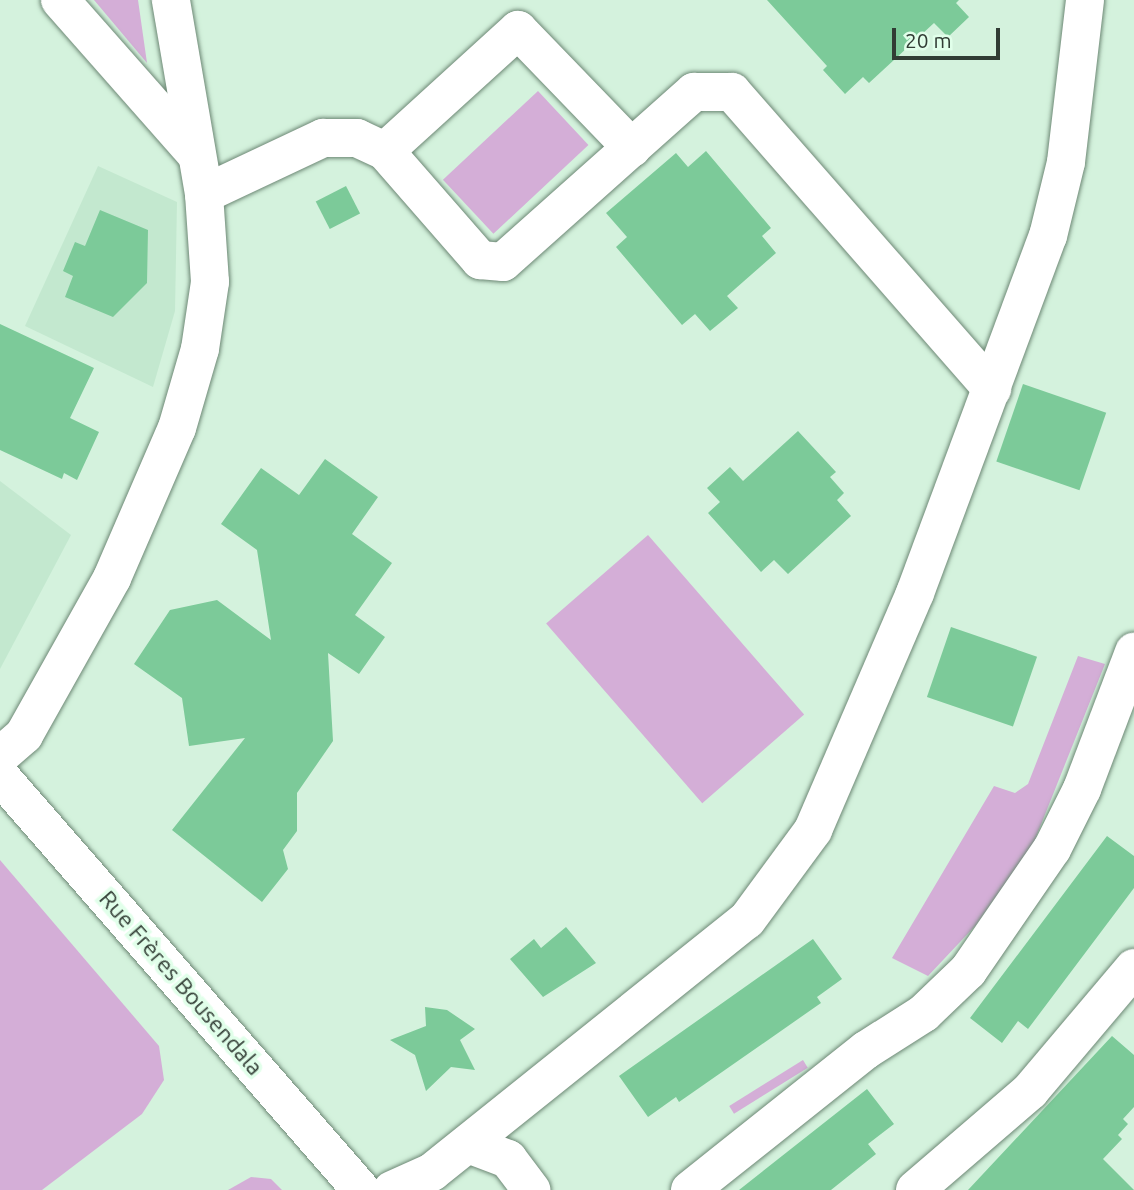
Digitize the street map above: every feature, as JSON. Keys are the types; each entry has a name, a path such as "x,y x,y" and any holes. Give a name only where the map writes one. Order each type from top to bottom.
{"street":[{"path":"60,0 195,153"},
{"path":"0,755 24,735 92,618 177,428 200,349 210,282 204,194 171,0"},
{"path":"392,1190 432,1172 747,920 782,878 813,830 855,739 992,388 1048,236 1064,172 1085,0"},
{"path":"384,151 518,30 632,148"},
{"path":"204,194 323,138 357,138 384,151 480,260 491,264 502,262 694,92 732,92 992,388"},
{"path":"690,1190 866,1050 924,1013 968,971 1052,849 1082,789 1134,652"},
{"name":"Rue Frères Bousendala","path":"0,776 361,1190"},
{"path":"915,1190 1023,1098 1134,968"},
{"path":"468,1144 508,1159 531,1190"}],"shaded area":[{"path":"94,0 138,0 147,63"},
{"path":"538,91 588,145 493,234 443,180"},
{"path":"98,166 177,202 175,311 153,387 25,326"},
{"path":"0,481 71,535 0,669"},
{"path":"648,535 804,715 702,803 546,624"},
{"path":"1078,656 1105,664 1034,842 976,925 928,976 892,958 994,786 1015,793 1028,784"},
{"path":"0,860 159,1046 164,1080 142,1114 42,1190 0,1190"},
{"path":"803,1060 808,1068 734,1114 729,1106"},
{"path":"251,1177 271,1179 282,1190 228,1190"}],"building":[{"path":"767,0 959,0 956,3 969,17 948,37 934,23 869,83 863,77 845,94 823,70 827,66"},
{"path":"706,151 771,228 762,236 776,253 727,296 738,308 710,331 695,314 682,325 616,247 627,237 606,213 676,153 688,167"},
{"path":"346,186 360,214 330,229 316,201"},
{"path":"100,210 148,230 147,283 113,317 65,297 73,276 63,271 75,242 85,246"},
{"path":"0,324 94,368 70,418 99,432 77,480 64,473 62,479 0,450"},
{"path":"1023,384 1106,413 1080,490 996,462"},
{"path":"798,431 836,472 830,477 844,493 837,500 851,516 788,574 774,560 761,572 708,513 720,502 707,488 730,467 743,481"},
{"path":"325,459 378,497 352,534 392,563 355,615 385,637 359,674 328,653 333,741 297,793 297,831 283,850 288,869 262,902 172,830 245,738 189,746 182,698 134,664 170,610 217,600 271,640 257,550 221,524 261,468 299,495"},
{"path":"951,627 1037,657 1013,727 927,697"},
{"path":"1107,836 1134,856 1134,888 1028,1029 1018,1021 1002,1043 970,1018"},
{"path":"566,927 596,963 543,997 510,959 534,939 541,948"},
{"path":"813,939 842,979 817,997 821,1003 679,1102 676,1097 648,1117 619,1076"},
{"path":"425,1007 447,1010 475,1029 460,1040 475,1070 451,1067 426,1091 415,1055 390,1040 426,1026"},
{"path":"1112,1036 1134,1055 1134,1107 1123,1119 1128,1124 1118,1135 1122,1139 1103,1159 1134,1190 968,1190"},
{"path":"867,1089 894,1124 868,1144 876,1154 831,1190 739,1190"}]}
